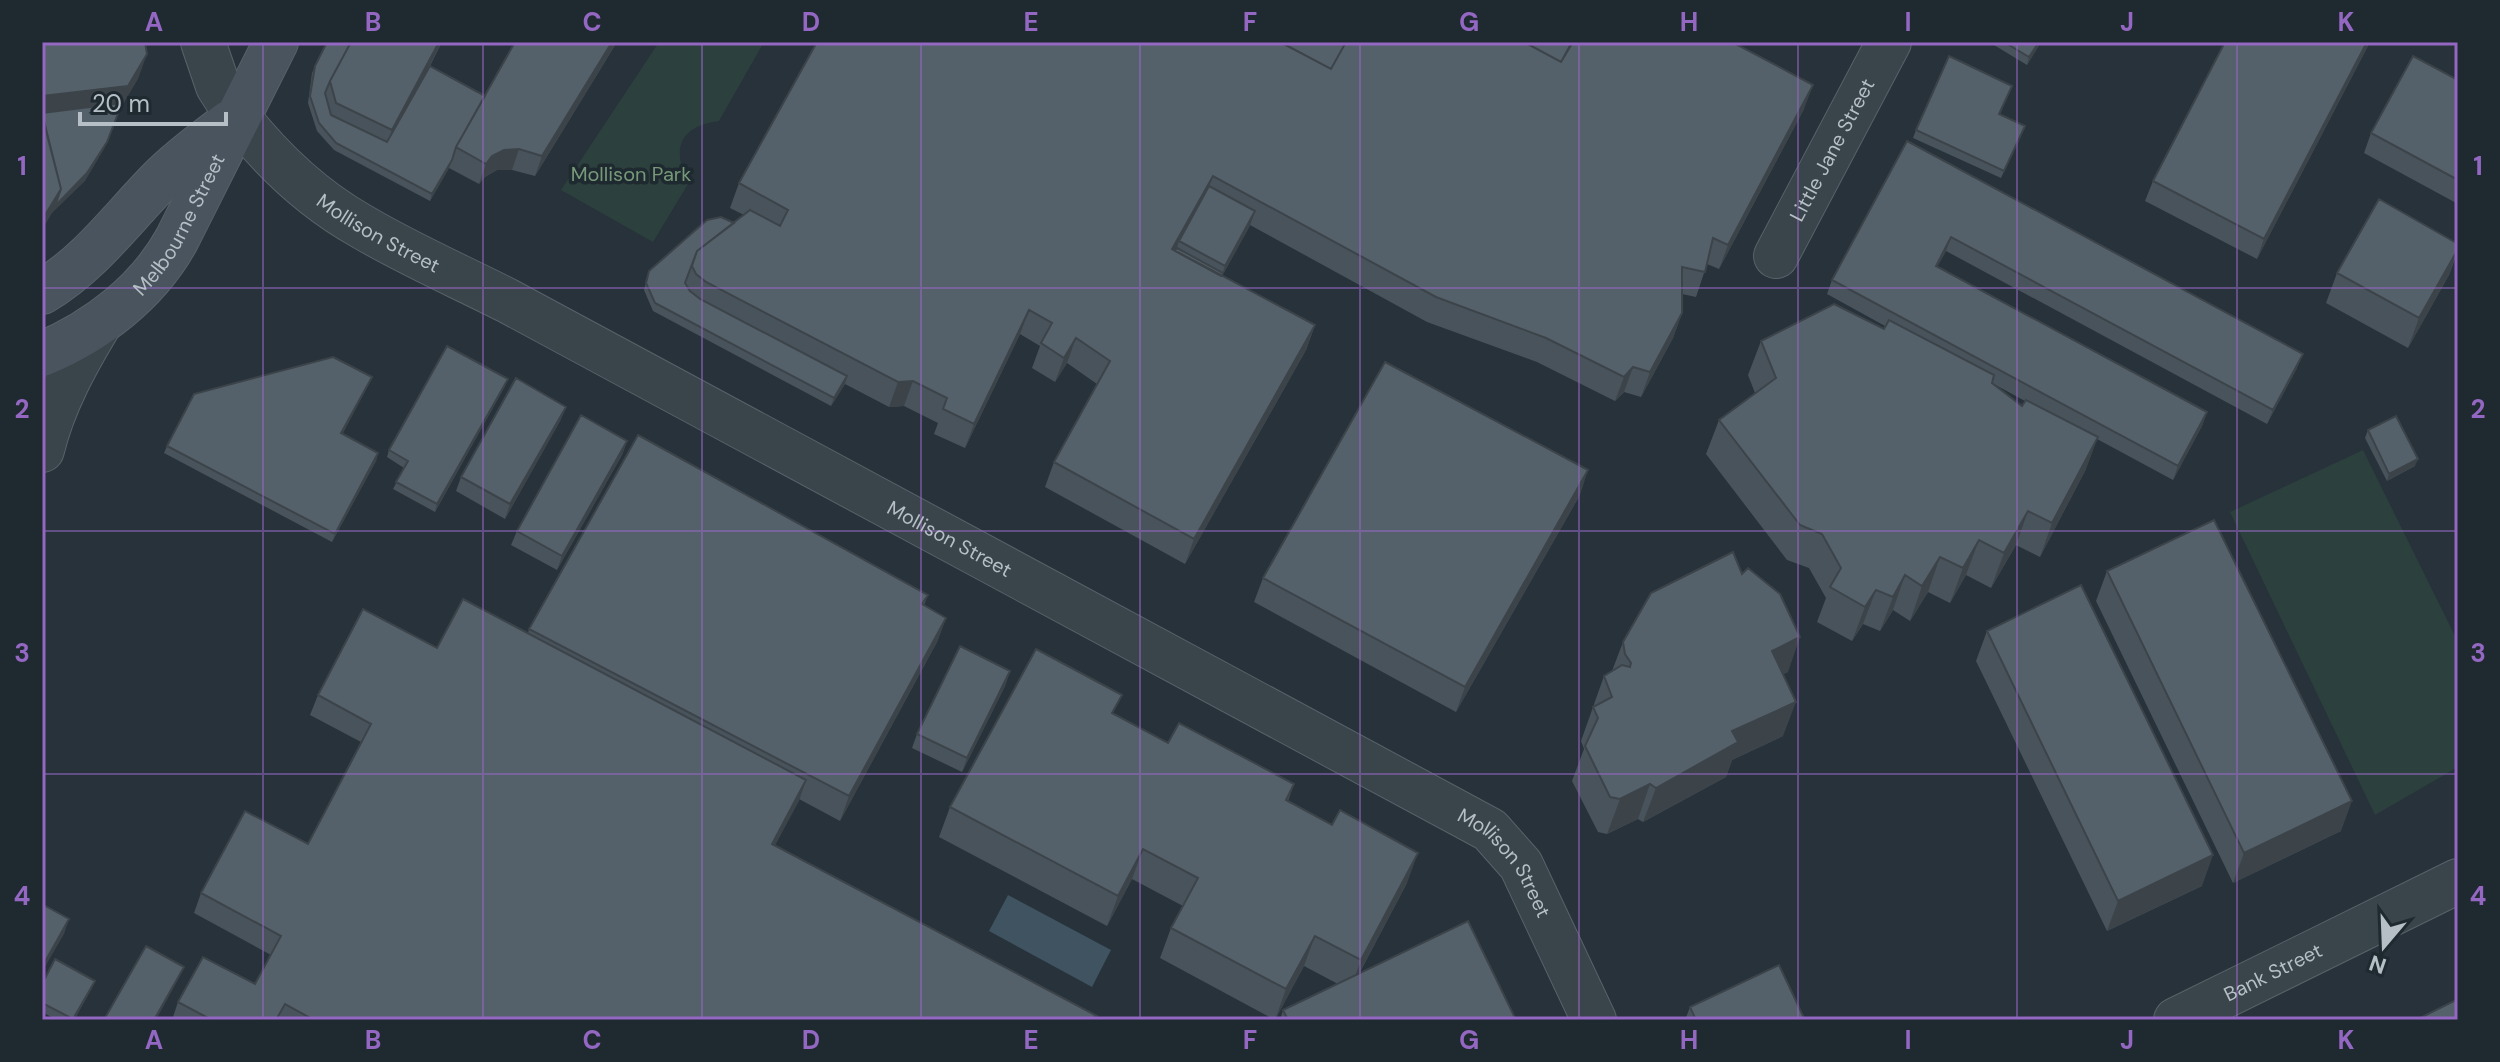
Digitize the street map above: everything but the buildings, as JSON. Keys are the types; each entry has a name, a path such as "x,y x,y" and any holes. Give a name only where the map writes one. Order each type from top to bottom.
{"main road":[{"path":"238,117 276,42"},
{"name":"Melbourne Street","path":"42,292 93,252 175,165 238,117"},
{"name":"Melbourne Street","path":"42,354 100,323 141,288 170,251 238,117"}],"street":[{"name":"Mollison Street","path":"203,42 218,86 269,155 359,225 508,301 1490,830 1521,865 1594,1020"},
{"name":"Little Jane Street","path":"1776,256 1889,42"},
{"path":"42,450 65,385 100,323"},
{"name":"Bank Street","path":"2176,1020 2458,881"}],"green space":[{"name":"Mollison Park","path":"659,42 764,42 719,121 695,128 682,142 680,160 688,184 653,242 561,190"},
{"path":"2363,450 2458,642 2458,767 2375,815 2230,512"}],"water":[{"path":"1008,895 1111,950 1092,987 989,931"}]}
